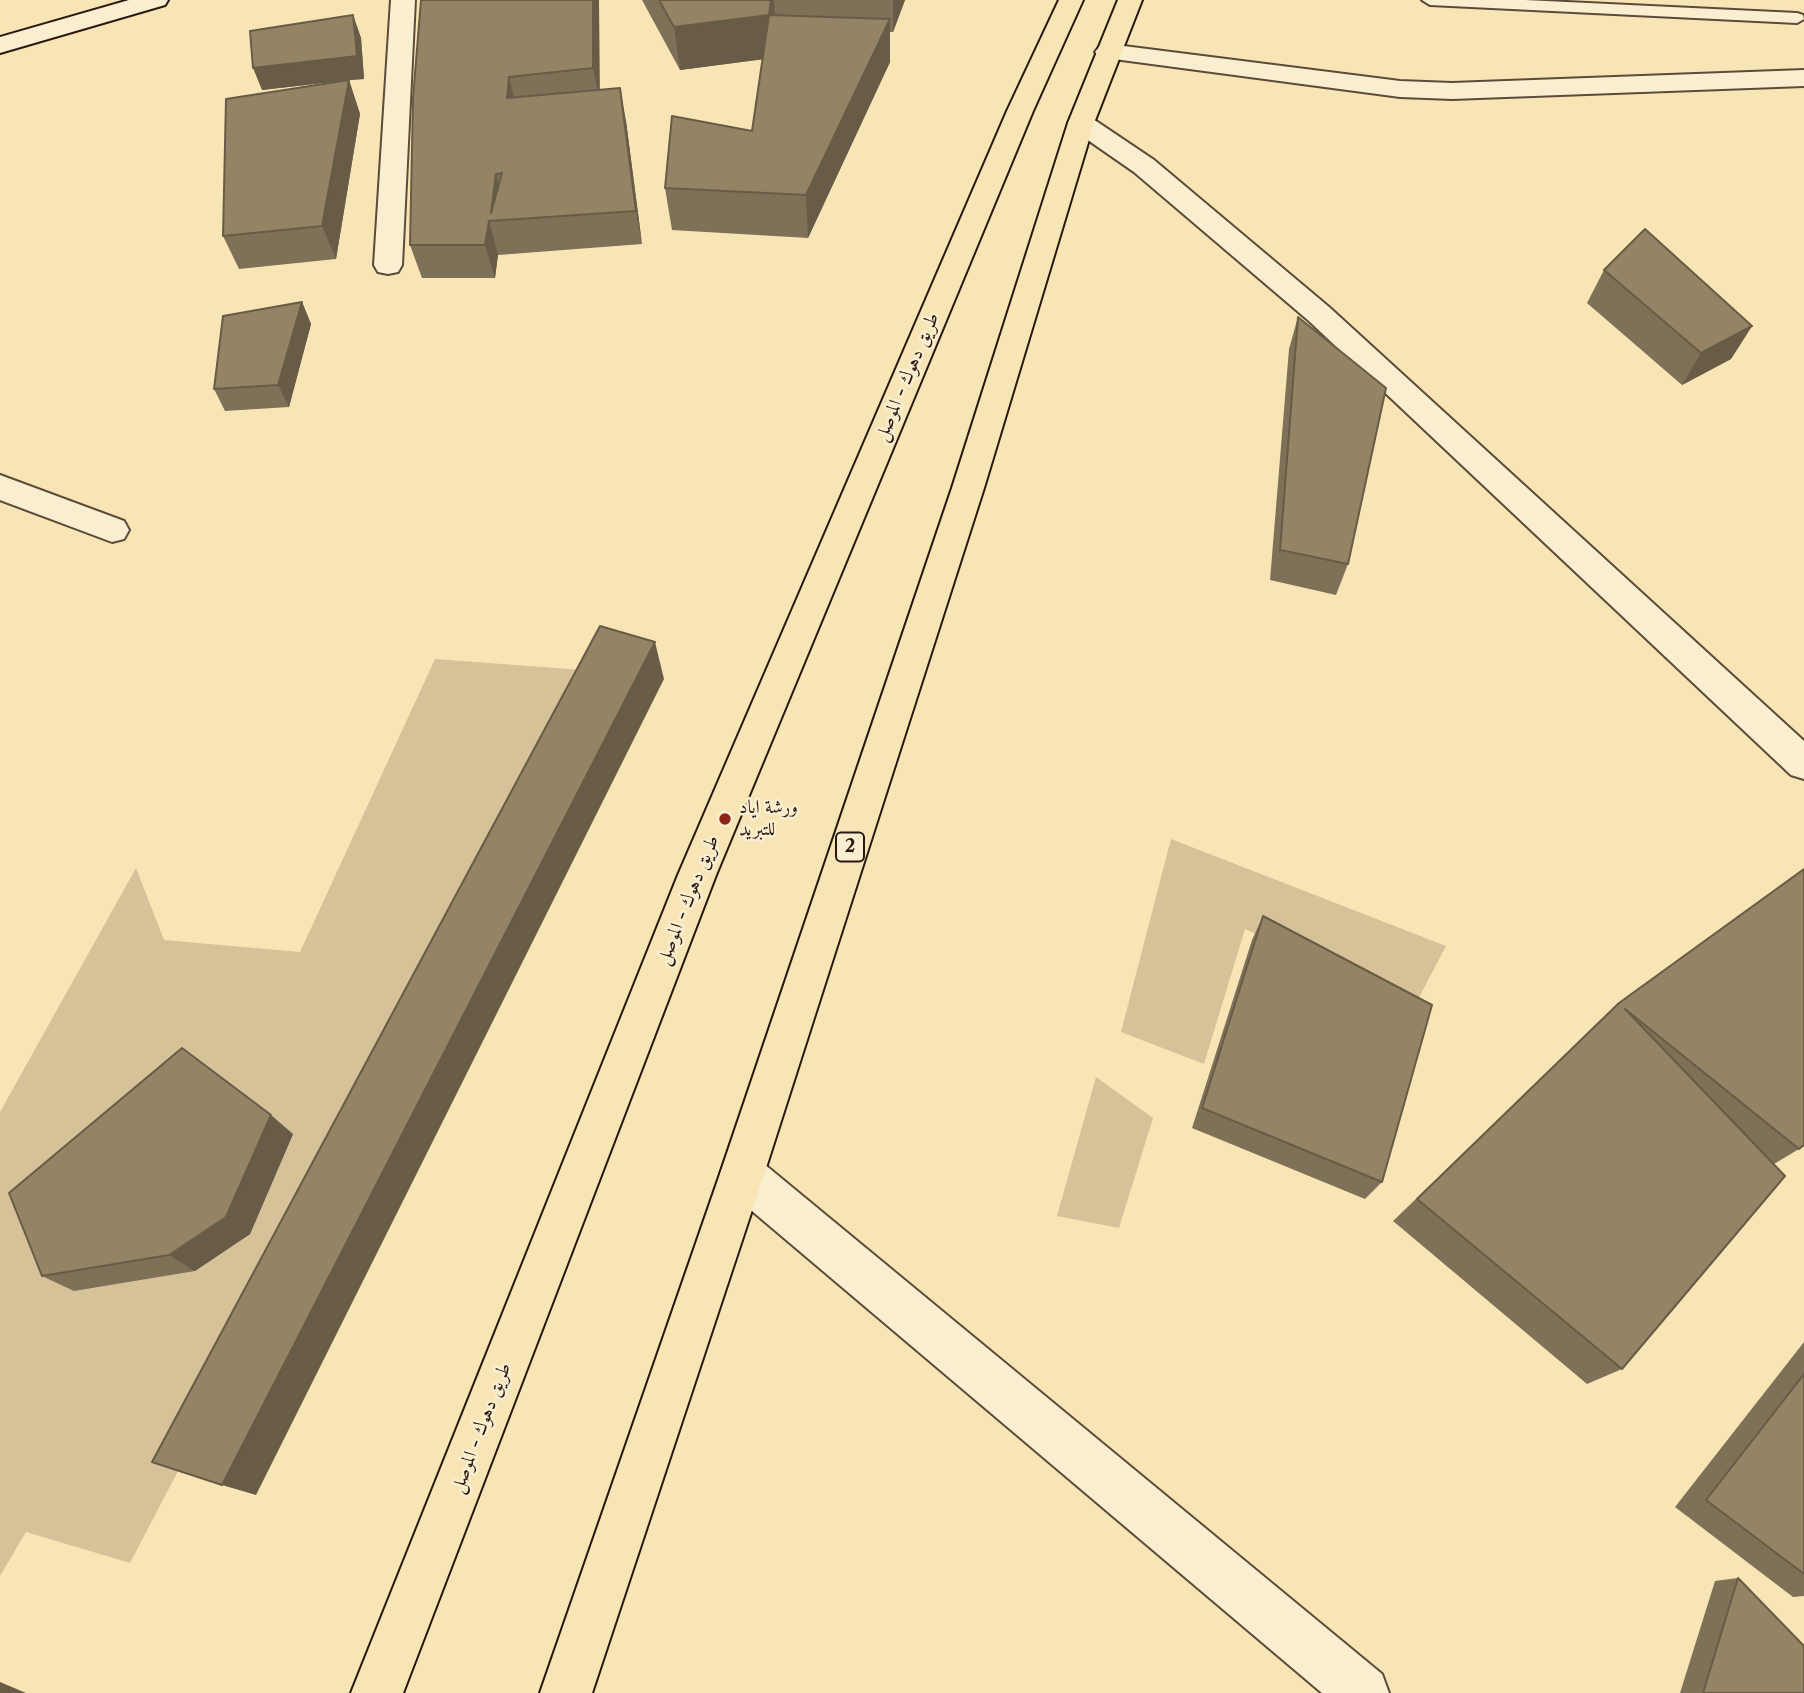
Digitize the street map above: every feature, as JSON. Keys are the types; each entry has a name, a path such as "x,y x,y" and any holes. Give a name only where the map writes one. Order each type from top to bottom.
{"highway":[{"name":"طريق دهوك - الموصل","path":"377,1693 697,875 1020,111 1071,0"},
{"name":"2","path":"566,1693 742,1174 968,488 1081,123 1130,0"}],"street":[{"path":"0,45 156,0"},
{"path":"388,265 403,0"},
{"path":"1108,52 1400,89 1452,91 1804,78"},
{"path":"1081,123 1144,166 1319,314 1804,764"},
{"path":"0,487 112,530"},
{"path":"742,1174 1363,1693"}],"lane":[{"path":"1430,0 1797,18"}],"shaded area":[{"path":"435,659 596,671 130,1563 26,1532 0,1576 0,1112 136,868 164,940 300,952"},
{"path":"1171,839 1446,946 1413,1009 1245,929 1204,1064 1121,1032"},
{"path":"1096,1077 1153,1118 1119,1228 1057,1216"}],"building":[{"path":"421,0 593,0 593,68 509,77 507,98 620,88 636,211 489,221 485,245 410,245 413,98","holes":["502,173 491,213 496,174"]},
{"path":"659,0 771,0 769,15 674,27"},
{"path":"353,15 357,56 253,68 250,31"},
{"path":"769,15 890,19 806,195 665,188 672,116 752,131"},
{"path":"349,80 322,226 223,236 226,99"},
{"path":"1645,229 1752,326 1701,353 1604,270"},
{"path":"302,302 278,385 214,389 223,316"},
{"path":"1298,317 1386,388 1348,564 1280,550"},
{"path":"600,626 655,642 222,1485 152,1462"},
{"path":"1804,869 1804,1145 1799,1149 1625,1009 1785,1176 1622,1369 1417,1199 1619,1003"},
{"path":"1263,916 1432,1005 1382,1182 1202,1108"},
{"path":"182,1048 271,1115 226,1217 169,1255 42,1276 9,1193"},
{"path":"1804,1374 1804,1574 1706,1500"},
{"path":"1738,1578 1804,1646 1804,1693 1703,1693"}],"place":[{"name":"ورشة اياد للتبريد","path":"725,819"}]}
